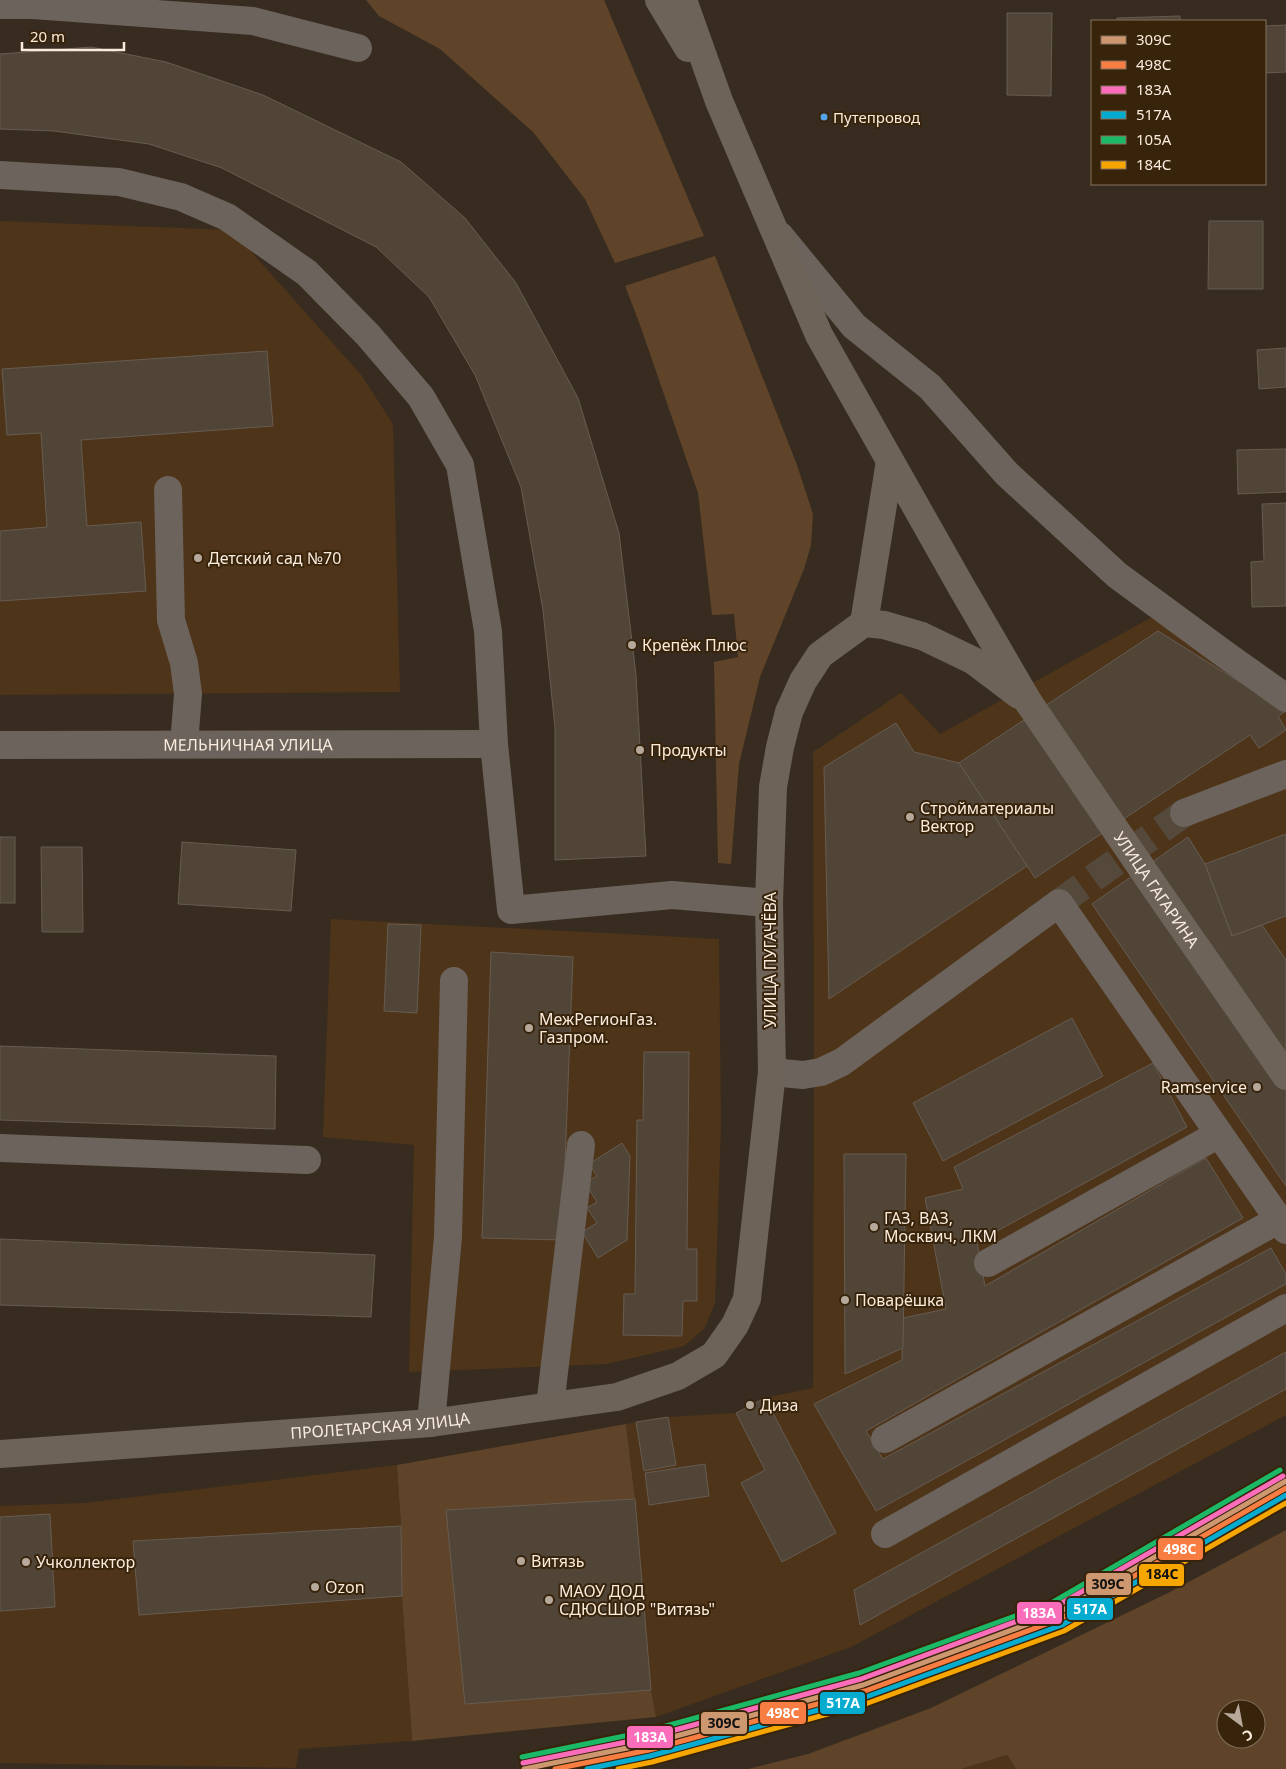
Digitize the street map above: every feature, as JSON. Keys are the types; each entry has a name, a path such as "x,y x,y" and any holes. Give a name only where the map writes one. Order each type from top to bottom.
{"main road":[{"path":"659,0 719,101"},
{"path":"684,0 719,101 819,335 1029,703"},
{"path":"890,461 864,623 884,625 922,636 974,662 1029,703"},
{"name":"УЛИЦА ПУГАЧЁВА","path":"735,1325 747,1300 772,1072 769,903 773,787 780,747 789,712 803,681 820,655 864,623"},
{"name":"УЛИЦА ГАГАРИНА","path":"1029,703 1286,1076"},
{"name":"ПРОЛЕТАРСКАЯ УЛИЦА","path":"0,1454 431,1423 617,1397 678,1376 714,1354 735,1325"}],"street":[{"path":"0,5 180,8 253,21 358,48"},
{"path":"0,175 119,182 181,197 227,218 307,273 368,335 421,397 460,465 488,631 494,744 511,910 672,895 769,903"},
{"path":"772,226 854,326 930,386 1014,480 1117,574 1286,698"},
{"path":"168,490 171,620 184,663 188,694 184,744"},
{"name":"МЕЛЬНИЧНАЯ УЛИЦА","path":"0,745 494,744"},
{"path":"1184,813 1286,774"},
{"path":"772,1072 812,1074 842,1062 1059,903 1282,1225 885,1439"},
{"path":"431,1423 448,1237 454,981"},
{"path":"988,1263 1218,1134"},
{"path":"550,1406 581,1145"},
{"path":"0,1148 307,1160"},
{"path":"885,1534 1286,1308"}],"shaded area":[{"path":"366,0 604,0 704,236 615,263 585,199 533,132 440,49 379,16"},
{"name":"Детский сад №70","path":"0,221 232,230 362,376 393,424 400,692 0,695"},
{"path":"715,256 797,465 813,514 811,545 804,569 760,677 739,764 731,864 718,863 714,662 738,657 734,614 712,615 698,493 625,286"},
{"path":"1154,616 1286,707 1286,1415 851,1647 656,1717 651,1690 635,1499 626,1424 668,1417 736,1413 765,1398 813,1388 813,752 901,693 940,734"},
{"path":"331,919 719,939 721,1124 715,1303 704,1329 684,1346 606,1364 409,1372 414,1145 323,1137"},
{"name":"Витязь","path":"626,1424 635,1499 651,1690 656,1717 412,1741 402,1596 401,1526 397,1465"},
{"path":"397,1465 401,1526 402,1596 412,1741 299,1749 296,1768 0,1763 0,1506 85,1503"},
{"path":"1286,1530 1286,1769 1016,1769 1007,1755 961,1769 748,1769 808,1754 931,1708 1168,1593"},
{"path":"1007,1755 1016,1769 961,1769"}],"building":[{"path":"1007,13 1052,13 1051,96 1007,95"},
{"path":"1180,16 1180,20 1117,20 1117,18"},
{"path":"1286,25 1286,72 1266,73 1266,26"},
{"path":"91,47 166,62 263,95 401,162 465,218 516,283 578,398 619,533 636,675 646,856 555,860 555,728 543,610 521,487 475,375 429,297 376,247 222,168 149,144 54,131 0,129 0,54"},
{"path":"1209,221 1263,221 1263,289 1208,289"},
{"path":"1286,348 1286,387 1259,389 1257,350"},
{"path":"267,351 273,426 81,440 87,526 141,522 146,591 0,601 0,531 47,527 41,433 7,435 2,369"},
{"path":"1286,449 1286,492 1238,494 1237,450"},
{"path":"1286,503 1286,606 1252,607 1251,562 1264,561 1262,504"},
{"path":"1158,631 1286,711 1278,716 1286,730 1259,748 1250,735 1035,878 959,763"},
{"name":"Стройматериалы Вектор","path":"896,723 914,752 959,763 1027,866 829,999 824,767"},
{"path":"1286,834 1286,916 1232,936 1205,864"},
{"path":"0,837 15,837 15,903 0,903"},
{"path":"1188,837 1205,864 1232,936 1262,925 1286,960 1286,1186 1092,904"},
{"path":"182,842 296,850 291,911 178,904"},
{"path":"41,847 82,847 83,932 42,932"},
{"path":"388,924 421,925 417,1013 384,1011"},
{"name":"МежРегионГаз. Газпром.","path":"491,952 573,957 562,1240 482,1238"},
{"path":"1072,1018 1103,1076 943,1161 913,1103"},
{"path":"0,1046 276,1056 275,1129 0,1120"},
{"path":"644,1052 689,1052 687,1249 697,1249 697,1301 683,1301 682,1336 623,1335 624,1294 635,1294 637,1120 643,1120"},
{"path":"1153,1063 1187,1127 977,1242 985,1286 1206,1158 1243,1218 866,1431 883,1459 1271,1248 1286,1274 1286,1284 876,1511 814,1404 902,1360 903,1318 946,1309 925,1198 963,1189 954,1167"},
{"path":"622,1143 630,1156 627,1240 598,1258 582,1232 597,1223 587,1208 597,1202 585,1183 597,1176 589,1164"},
{"name":"ГАЗ, ВАЗ, Москвич, ЛКМ","path":"844,1154 906,1154 903,1348 845,1374"},
{"path":"0,1239 375,1255 371,1317 0,1305"},
{"path":"1286,1352 1286,1389 860,1625 854,1590"},
{"path":"765,1398 836,1533 782,1562 741,1483 765,1470 736,1413"},
{"path":"668,1417 676,1465 644,1471 636,1422"},
{"path":"705,1464 709,1496 649,1505 645,1473"},
{"name":"МАОУ ДОД СДЮСШОР \"Витязь\"","path":"635,1499 651,1690 465,1704 446,1510"},
{"name":"Учколлектор","path":"50,1514 55,1607 0,1611 0,1517"},
{"path":"401,1526 402,1596 139,1615 133,1541"}],"tunnel":[{"path":"1059,903 1184,813"}],"transit line":[{"name":"105А","path":"522,1757 644,1732 859,1673 1053,1602 1280,1470"},
{"name":"183А","path":"523,1763 646,1738 861,1679 1055,1607 1283,1476"},
{"name":"309С","path":"524,1769 647,1744 863,1685 1058,1613 1286,1481"},
{"name":"498С","path":"555,1769 649,1750 865,1691 1060,1619 1286,1488"},
{"name":"517А","path":"587,1769 650,1756 866,1697 1062,1625 1286,1495"},
{"name":"184С","path":"618,1769 652,1762 868,1703 1064,1631 1286,1503"}],"place":[{"name":"Путепровод","path":"824,117"},
{"name":"Детский сад №70","path":"198,558"},
{"name":"Крепёж Плюс","path":"632,645"},
{"name":"Продукты","path":"640,750"},
{"name":"Стройматериалы Вектор","path":"910,817"},
{"name":"МежРегионГаз. Газпром.","path":"529,1028"},
{"name":"Ramservice","path":"1257,1087"},
{"name":"ГАЗ, ВАЗ, Москвич, ЛКМ","path":"874,1227"},
{"name":"Поварёшка","path":"845,1300"},
{"name":"Диза","path":"750,1405"},
{"name":"Витязь","path":"521,1561"},
{"name":"Учколлектор","path":"26,1562"},
{"name":"Ozon","path":"315,1587"},
{"name":"МАОУ ДОД СДЮСШОР \"Витязь\"","path":"549,1600"}]}
